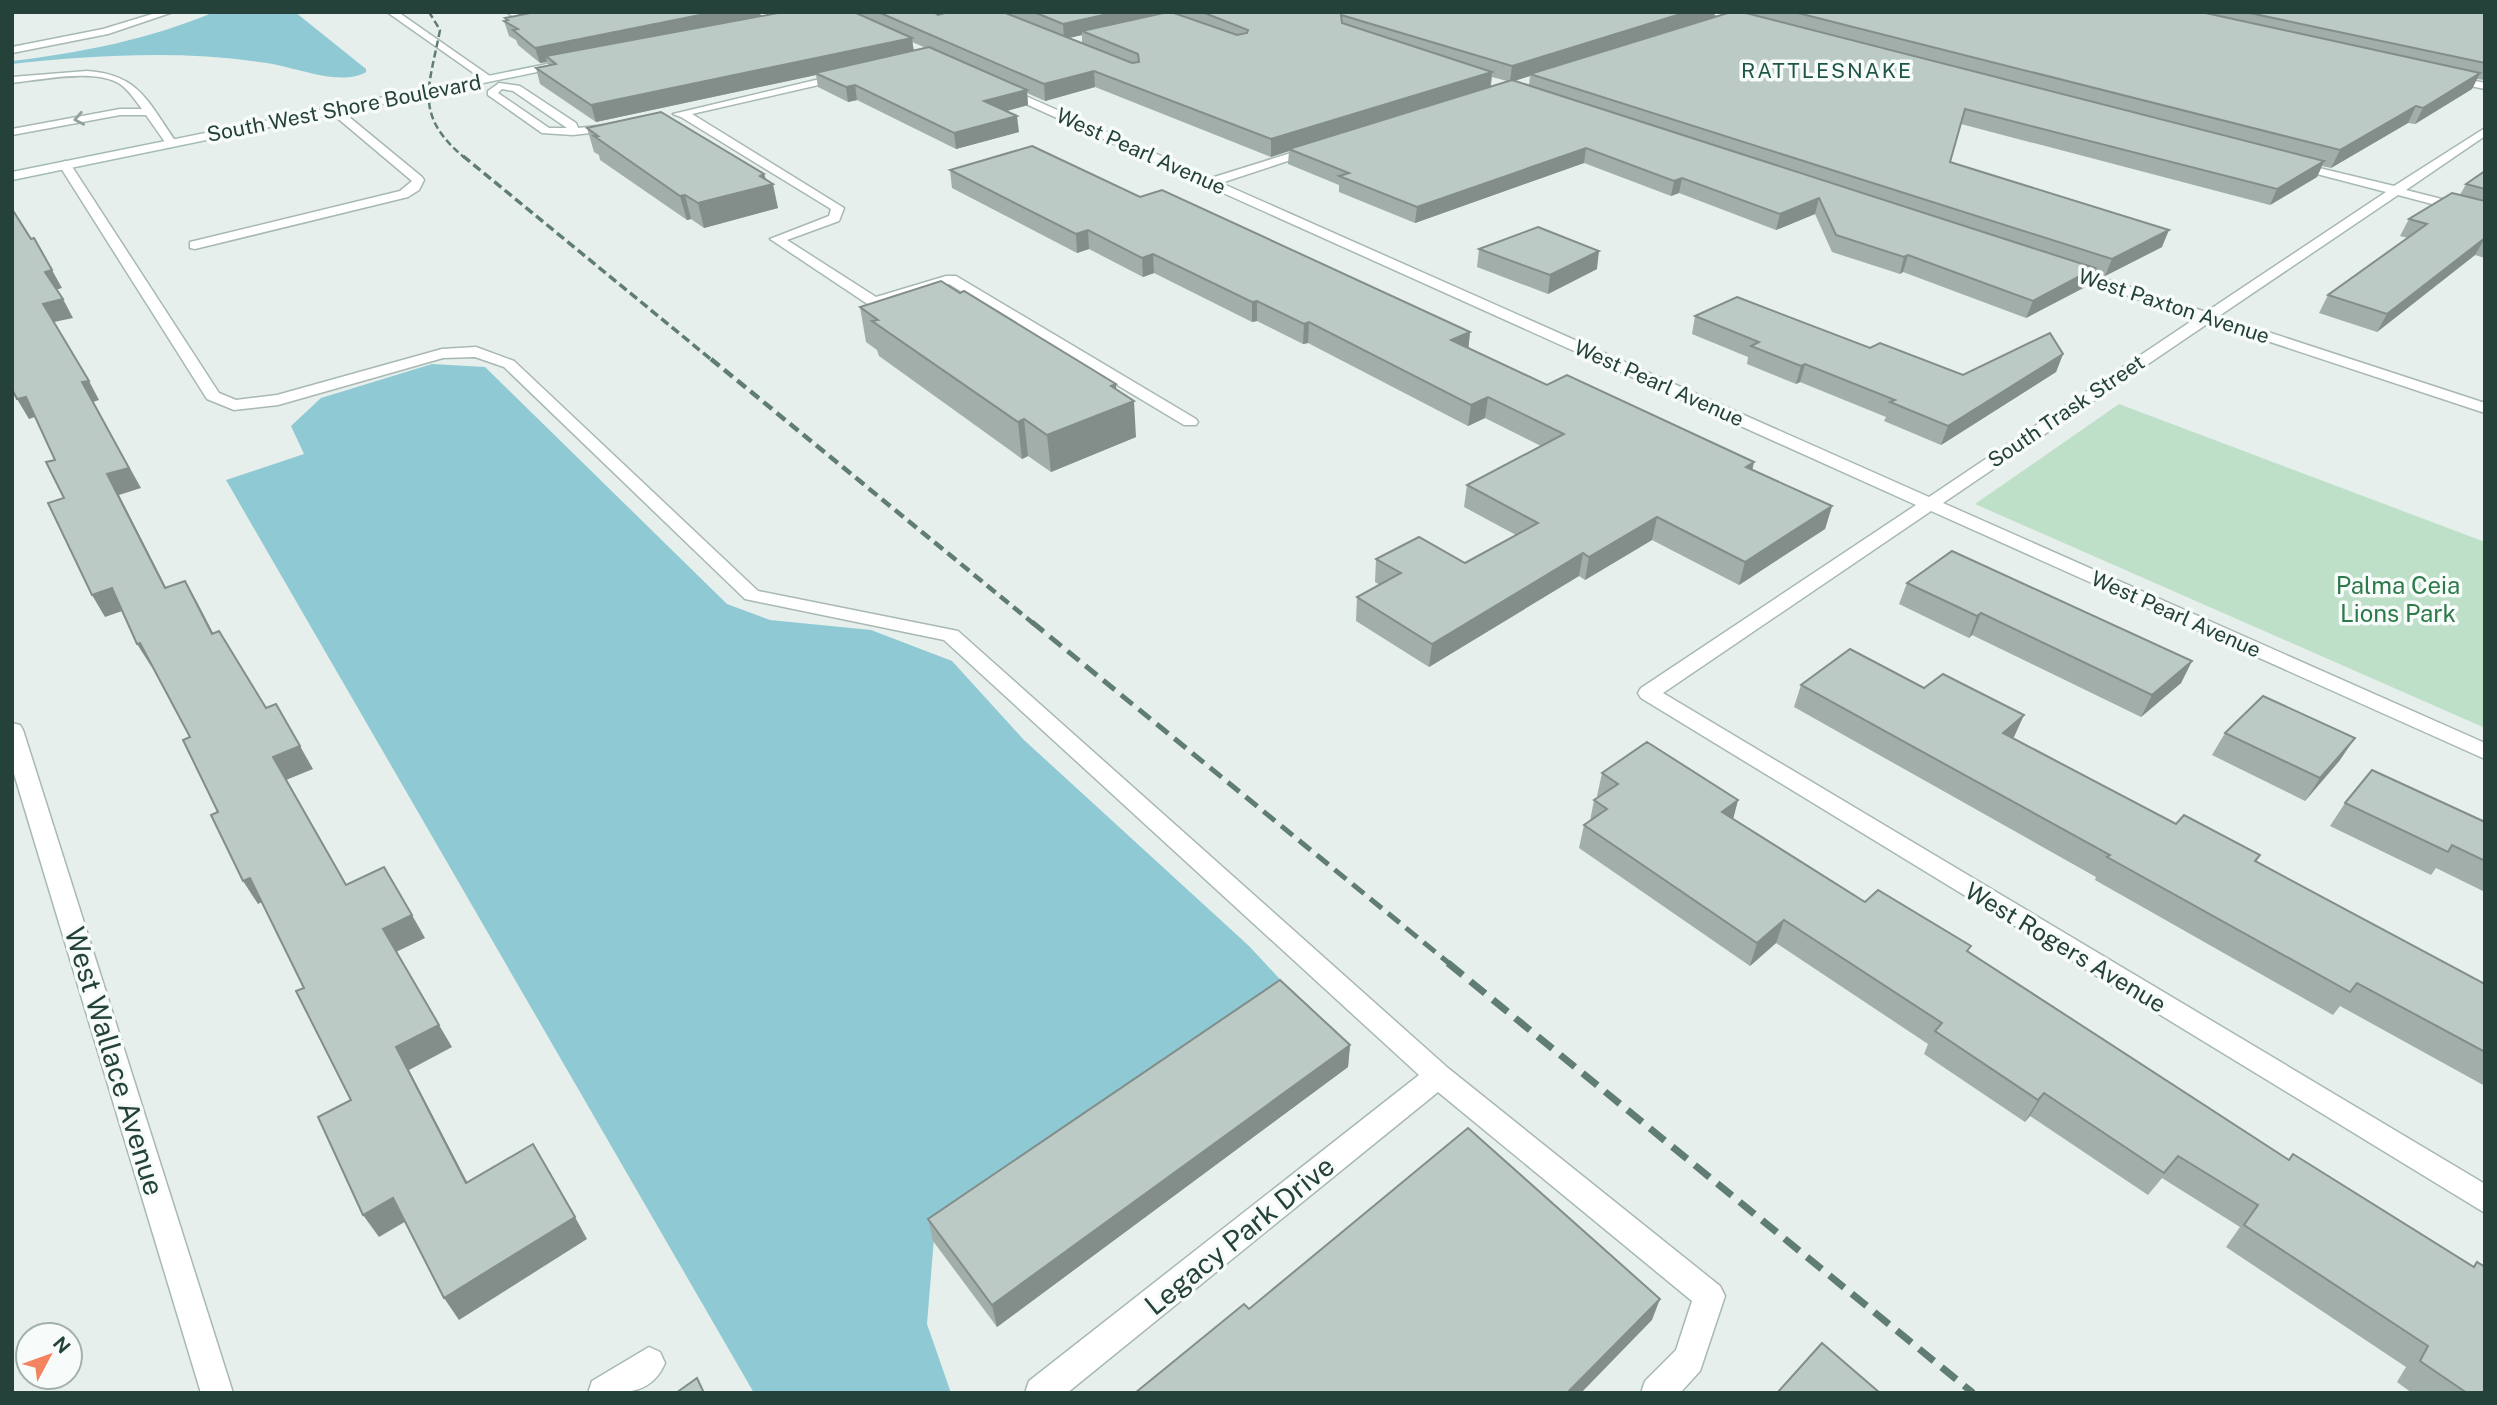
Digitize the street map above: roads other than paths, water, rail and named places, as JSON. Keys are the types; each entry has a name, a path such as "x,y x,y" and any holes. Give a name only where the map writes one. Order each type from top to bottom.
{"street":[{"path":"12,50 105,32 169,12"},
{"path":"391,12 499,86 516,88 572,125 573,132"},
{"path":"510,12 527,21 573,12"},
{"path":"1710,12 1759,25"},
{"path":"1706,26 1750,12"},
{"path":"760,20 781,19 760,20"},
{"name":"South West Shore Boulevard","path":"12,176 569,62"},
{"path":"667,117 859,72"},
{"path":"12,80 92,74 117,79 132,90 172,143"},
{"path":"2430,74 2485,86"},
{"name":"West Pearl Avenue","path":"990,83 2485,752"},
{"path":"499,86 492,93 546,131 573,132 631,124"},
{"path":"195,245 355,207 404,194 415,187 418,180 333,110"},
{"path":"12,132 120,112 147,112"},
{"path":"683,113 838,208 834,218 777,239 874,302 951,279 1191,422"},
{"name":"South Trask Street","path":"1648,693 2485,131"},
{"path":"1211,182 1327,145"},
{"path":"2287,162 2485,214"},
{"path":"65,165 213,396 234,405 278,400 442,354 476,352 509,364 752,595 951,635 1438,1076 1709,1296 1689,1360 1657,1393"},
{"name":"West Paxton Avenue","path":"2048,265 2485,408"},
{"name":"West Rogers Avenue","path":"1648,693 2485,1200"},
{"name":"West Wallace Avenue","path":"12,730 217,1393"},
{"name":"Legacy Park Drive","path":"1041,1393 1438,1076"},
{"path":"604,1393 649,1363"}],"water":[{"path":"214,12 295,12 366,69 366,72 356,76 331,77 267,63 172,55 108,56 12,64 12,61 63,54 140,37"},
{"path":"432,364 485,367 727,604 770,620 871,630 952,661 1024,740 1249,946 1288,988 934,1238 927,1324 951,1393 754,1393 226,480 304,454 291,426 321,398"}],"railway":[{"path":"429,12 440,30 429,85 431,114 449,143 465,158"},
{"path":"463,156 713,361"},
{"path":"711,359 1034,624"},
{"path":"1032,622 1450,964"},
{"path":"1448,963 1973,1393"}],"district":[{"name":"RATTLESNAKE","path":"1827,70"}],"park label":[{"name":"Palma Ceia Lions Park","path":"2398,599"}]}
